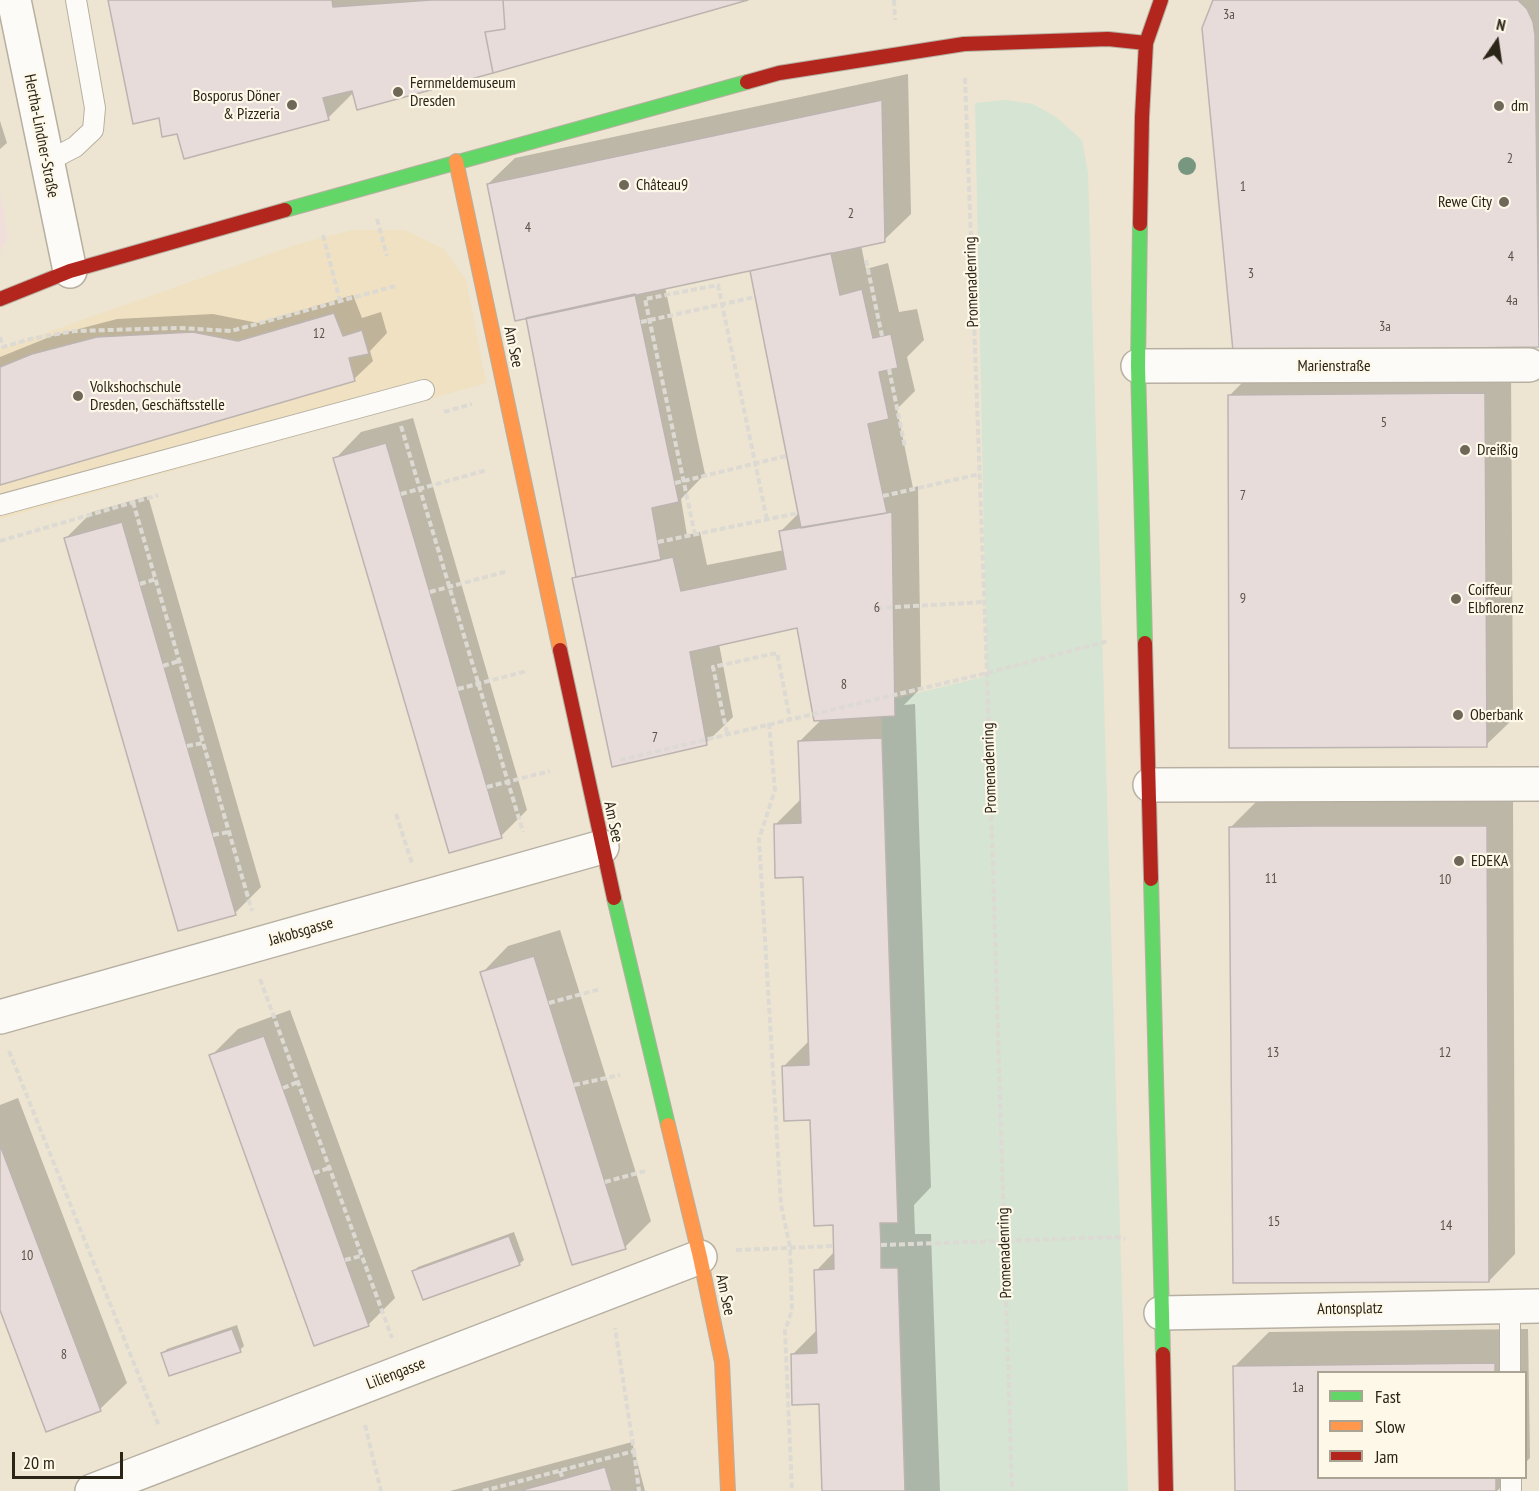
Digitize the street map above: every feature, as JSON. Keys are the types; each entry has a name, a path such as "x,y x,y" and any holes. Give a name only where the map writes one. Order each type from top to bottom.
{"street":[{"name":"Hertha-Lindner-Straße","path":"14,0 70,271"},
{"path":"1161,0 1146,43 1142,117 1138,366 1166,1491"},
{"path":"0,299 70,271 456,161 779,74 964,44 1108,39 1146,43"},
{"name":"Am See","path":"456,161 602,847 700,1257 722,1362 728,1491"},
{"name":"Marienstraße","path":"1138,366 1529,365"},
{"path":"1150,785 1539,784"},
{"name":"Jakobsgasse","path":"0,1017 602,847"},
{"name":"Liliengasse","path":"92,1491 700,1257"},
{"name":"Antonsplatz","path":"1161,1313 1524,1306"}],"lane":[{"path":"46,162 75,147 93,130 95,108 76,0"},
{"path":"0,505 424,390"},
{"path":"1510,1371 1524,1306"}],"path":[{"name":"Promenadenring","path":"964,44 987,673 1012,1491"},
{"path":"315,201 340,301"},
{"path":"866,260 882,336"},
{"path":"695,535 645,299 718,285 767,520"},
{"path":"0,337 3,347 30,339 74,331 180,328 231,331 395,286"},
{"path":"641,322 755,297"},
{"path":"889,369 905,447"},
{"path":"400,425 534,867"},
{"path":"675,483 786,456"},
{"path":"401,494 520,461"},
{"path":"883,496 980,474"},
{"path":"133,502 229,832 255,945 298,1082 404,1371"},
{"path":"658,542 798,513"},
{"path":"430,592 541,563"},
{"path":"140,584 156,579"},
{"path":"878,608 984,602"},
{"path":"585,768 987,673 1144,631"},
{"path":"727,733 712,667 777,653 789,719"},
{"path":"163,666 179,661"},
{"path":"458,689 530,670"},
{"path":"769,723 775,790 759,838 781,1205 790,1247 792,1310 785,1331 792,1491"},
{"path":"187,746 203,743"},
{"path":"487,787 553,770"},
{"path":"396,814 423,898"},
{"path":"213,835 229,832"},
{"path":"549,1004 610,986"},
{"path":"9,1051 173,1460"},
{"path":"574,1085 631,1072"},
{"path":"283,1088 298,1082"},
{"path":"314,1173 329,1168"},
{"path":"605,1182 646,1171"},
{"path":"880,1245 1118,1237 1159,1248"},
{"path":"700,1257 723,1251 834,1246"},
{"path":"345,1260 361,1256"},
{"path":"609,1292 639,1491"},
{"path":"356,1389 381,1491"},
{"path":"483,1491 634,1451"},
{"path":"560,1471 563,1479"}],"shaded area":[{"path":"0,188 8,239 0,252"},
{"path":"352,230 404,230 444,249 466,280 486,383 0,519 0,349 295,245"}],"green space":[{"path":"1005,100 1033,104 1056,117 1082,140 1088,172 1128,1491 905,1491 898,1268 881,1268 880,1223 898,1223 881,702 987,676 975,103"}],"building":[{"path":"108,0 332,0 333,7 431,0 503,0 505,29 485,32 493,73 357,110 352,91 323,98 329,120 184,159 177,134 162,137 159,118 133,124"},
{"path":"503,0 748,0 493,73 485,32 505,29"},
{"path":"1213,0 1518,0 1527,9 1533,22 1535,35 1539,347 1233,351 1202,28"},
{"path":"882,100 885,242 515,321 487,184"},
{"path":"831,253 840,295 862,289 873,338 891,334 898,368 879,372 889,419 868,424 887,513 801,528 750,271"},
{"path":"635,294 679,502 652,508 661,560 576,577 526,318"},
{"path":"334,313 343,336 362,330 369,354 349,358 355,381 0,485 0,367 32,354 97,337 193,332 238,341"},
{"path":"1485,393 1487,747 1229,748 1228,395"},
{"path":"386,443 502,838 449,853 333,458"},
{"path":"892,512 895,716 814,721 797,628 690,652 707,745 612,767 572,578 673,557 681,591 786,569 779,531"},
{"path":"122,522 236,915 178,931 64,538"},
{"path":"882,738 898,1223 880,1223 881,1268 898,1268 905,1491 822,1491 819,1404 792,1405 791,1354 817,1353 814,1270 834,1269 833,1225 814,1226 810,1120 784,1121 782,1066 809,1065 803,877 775,878 774,824 801,823 798,741"},
{"path":"1487,826 1489,1282 1233,1283 1229,827"},
{"path":"534,956 626,1249 572,1265 480,972"},
{"path":"264,1036 369,1326 314,1346 209,1055"},
{"path":"0,1145 101,1411 46,1432 0,1310"},
{"path":"509,1236 520,1265 423,1300 412,1271"},
{"path":"232,1329 241,1352 169,1376 161,1353"},
{"path":"1495,1363 1495,1371 1317,1371 1317,1479 1496,1479 1496,1491 1235,1491 1233,1366"},
{"path":"605,1467 612,1491 519,1491 563,1479"}],"traffic: fast":[{"path":"285,210 747,82"},
{"path":"1140,224 1138,366 1145,643"},
{"path":"1151,879 1163,1354"},
{"path":"614,898 668,1125"}],"traffic: slow":[{"path":"456,161 560,650"},
{"path":"668,1125 700,1257 722,1362 728,1491"}],"traffic: jam":[{"path":"1140,224 1146,43 1161,0"},
{"path":"747,82 779,73 964,44 1108,39 1146,43"},
{"path":"0,299 70,271 285,210"},
{"path":"1145,643 1151,879"},
{"path":"560,650 614,898"},
{"path":"1163,1354 1166,1491"}],"place":[{"name":"Fernmeldemuseum Dresden","path":"398,92"},
{"name":"Bosporus Döner & Pizzeria","path":"292,105"},
{"name":"dm","path":"1499,106"},
{"name":"Château9","path":"624,185"},
{"name":"Rewe City","path":"1504,202"},
{"name":"Volkshochschule Dresden, Geschäftsstelle","path":"78,396"},
{"name":"Dreißig","path":"1465,450"},
{"name":"Coiffeur Elbflorenz","path":"1456,599"},
{"name":"Oberbank","path":"1458,715"},
{"name":"EDEKA","path":"1459,861"}]}
